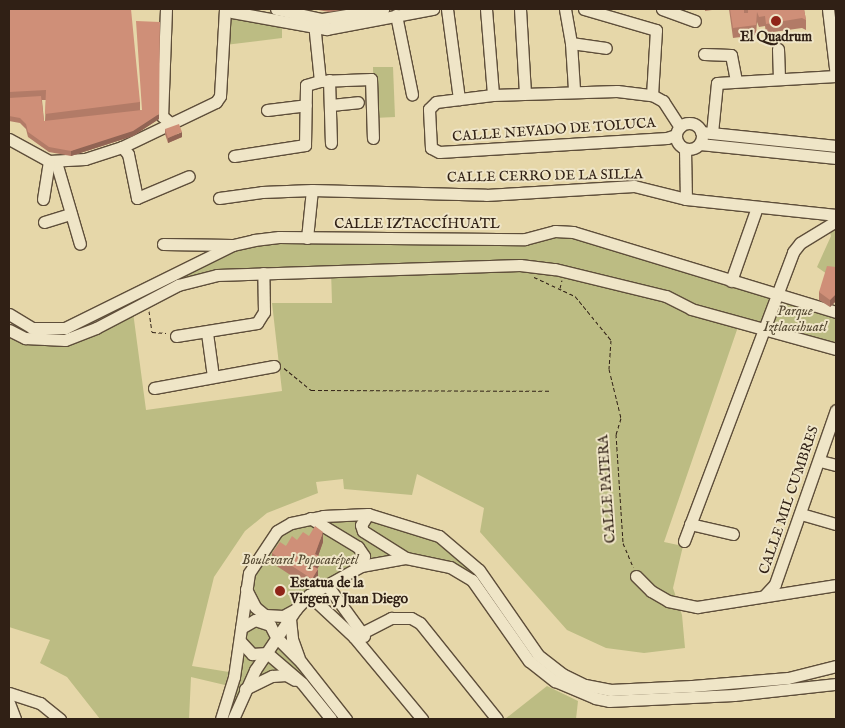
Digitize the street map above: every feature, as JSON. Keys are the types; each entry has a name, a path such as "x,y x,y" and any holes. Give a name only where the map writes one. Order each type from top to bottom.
{"street":[{"path":"166,9 162,116 170,122"},
{"path":"276,9 314,23 383,9"},
{"path":"9,140 53,162 85,159 122,146 219,100 224,10 314,23 396,15 433,9"},
{"path":"447,9 459,99 524,92 574,90 652,95 668,105 678,131 678,143 685,149 686,199"},
{"path":"486,9 493,95"},
{"path":"520,9 524,92"},
{"path":"565,9 571,43 574,90"},
{"path":"584,9 656,30 652,95"},
{"path":"662,9 695,20"},
{"path":"704,136 715,86 720,81 836,76 831,14"},
{"path":"396,15 412,94"},
{"path":"314,23 331,106 331,143"},
{"path":"571,43 606,48"},
{"path":"778,49 779,78"},
{"path":"704,54 731,55 736,80"},
{"path":"234,156 305,145 306,85 325,80 371,79 372,138"},
{"name":"CALLE NEVADO DE TOLUCA","path":"459,99 431,104 429,109 434,152 667,138 678,131"},
{"path":"331,106 358,102"},
{"path":"267,110 306,105"},
{"path":"678,131 692,124 704,136 836,158"},
{"path":"685,149 704,136 836,146"},
{"path":"122,146 128,154 136,198 189,176"},
{"path":"43,199 53,162"},
{"path":"53,162 80,244"},
{"name":"CALLE CERRO DE LA SILLA","path":"219,198 262,192 312,190 486,195 634,186 686,199 836,216"},
{"path":"307,238 312,190"},
{"path":"731,281 757,207"},
{"path":"44,222 71,214"},
{"path":"684,541 796,247 836,221"},
{"name":"CALLE IZTACCÍHUATL","path":"9,314 32,328 65,328 233,245 279,237 517,239 547,232 573,232 836,312"},
{"path":"163,244 233,245"},
{"path":"9,330 25,338 65,340 96,328 197,278 263,273 520,266 555,269 666,296 690,309 836,349"},
{"path":"176,336 207,333 251,325 262,318 263,273"},
{"path":"207,333 213,377"},
{"path":"154,388 274,366"},
{"name":"CALLE MIL CUMBRES","path":"764,596 776,584 836,410"},
{"path":"820,461 836,465"},
{"path":"368,514 361,525 363,530 406,558 450,567 472,580 529,661 554,681 594,698 609,701 734,695 836,684"},
{"path":"221,719 234,677 249,573 268,541 290,523 310,518 368,514 439,536 479,570 538,655 562,674 585,685 610,690 692,686 788,678 835,669"},
{"path":"801,514 836,524"},
{"path":"310,518 358,547 364,556 361,566"},
{"path":"690,524 733,534"},
{"path":"234,719 244,690 276,637 310,595 361,566 406,558"},
{"path":"636,576 651,591 681,605 697,607 836,585"},
{"path":"327,585 359,634 368,652 422,719"},
{"path":"246,589 255,607 265,615 283,616 293,614"},
{"path":"310,595 359,634"},
{"path":"293,614 292,639 301,662 336,716"},
{"path":"359,634 391,618 411,618 420,623 497,719"},
{"path":"242,628 251,621 263,620 270,625 276,637 301,662"},
{"path":"240,641 252,654 267,653 336,716"},
{"path":"244,690 255,682 279,675 302,684"},
{"path":"9,693 40,703 60,719"},
{"path":"9,703 15,719"},
{"path":"315,719 336,716"}],"path":[{"name":"CALLE PATERA","path":"520,266 527,273 575,296 611,340 609,369 621,418 616,434 623,543 636,576"},
{"path":"148,301 152,332 176,336"},
{"path":"274,366 289,369 311,390 550,391"}],"green space":[{"path":"226,13 282,27 282,38 225,45"},
{"path":"373,67 393,67 395,117 374,118"},
{"path":"836,221 836,274 827,274 817,267 831,236 828,227"},
{"path":"563,235 769,298 761,326 740,321 664,542 683,546 673,588 682,615 685,648 644,653 606,648 567,630 480,532 484,508 417,474 412,495 344,489 343,479 316,482 318,493 267,513 245,531 214,577 192,666 229,672 225,685 191,677 189,719 100,719 67,677 40,663 50,640 9,627 9,333 76,342 133,312 146,410 282,391 272,303 332,303 331,270 184,279 183,276 236,250 265,244 528,243"},
{"name":"Parque Iztlaccihuatl","path":"779,295 836,312 836,349 764,330"},
{"name":"Boulevard Popocatépetl","path":"368,514 439,536 490,589 406,558 346,569 295,611 293,646 338,711 327,713 286,675 255,681 230,713 249,574 291,523"},
{"path":"547,686 578,701 576,719 505,719"}],"building":[{"path":"9,9 131,9 140,102 45,114 46,90 9,92"},
{"path":"730,9 804,9 806,20 802,18 766,24 765,16 759,17 757,12 756,25 733,28"},
{"path":"136,21 160,22 159,114 133,131 71,151 49,147 28,132 26,124 20,118 9,116 9,98 41,96 44,121 142,110"},
{"path":"179,124 182,132 168,138 165,129"},
{"path":"827,266 836,267 836,294 830,300 819,292"},
{"path":"315,526 323,532 315,554 319,556 313,566 318,569 312,579 272,553 280,542 286,546 292,536 297,540 303,532 309,536"}],"place":[{"name":"El Quadrum","path":"776,21"},
{"name":"Estatua de la Virgen y Juan Diego","path":"280,591"}]}
